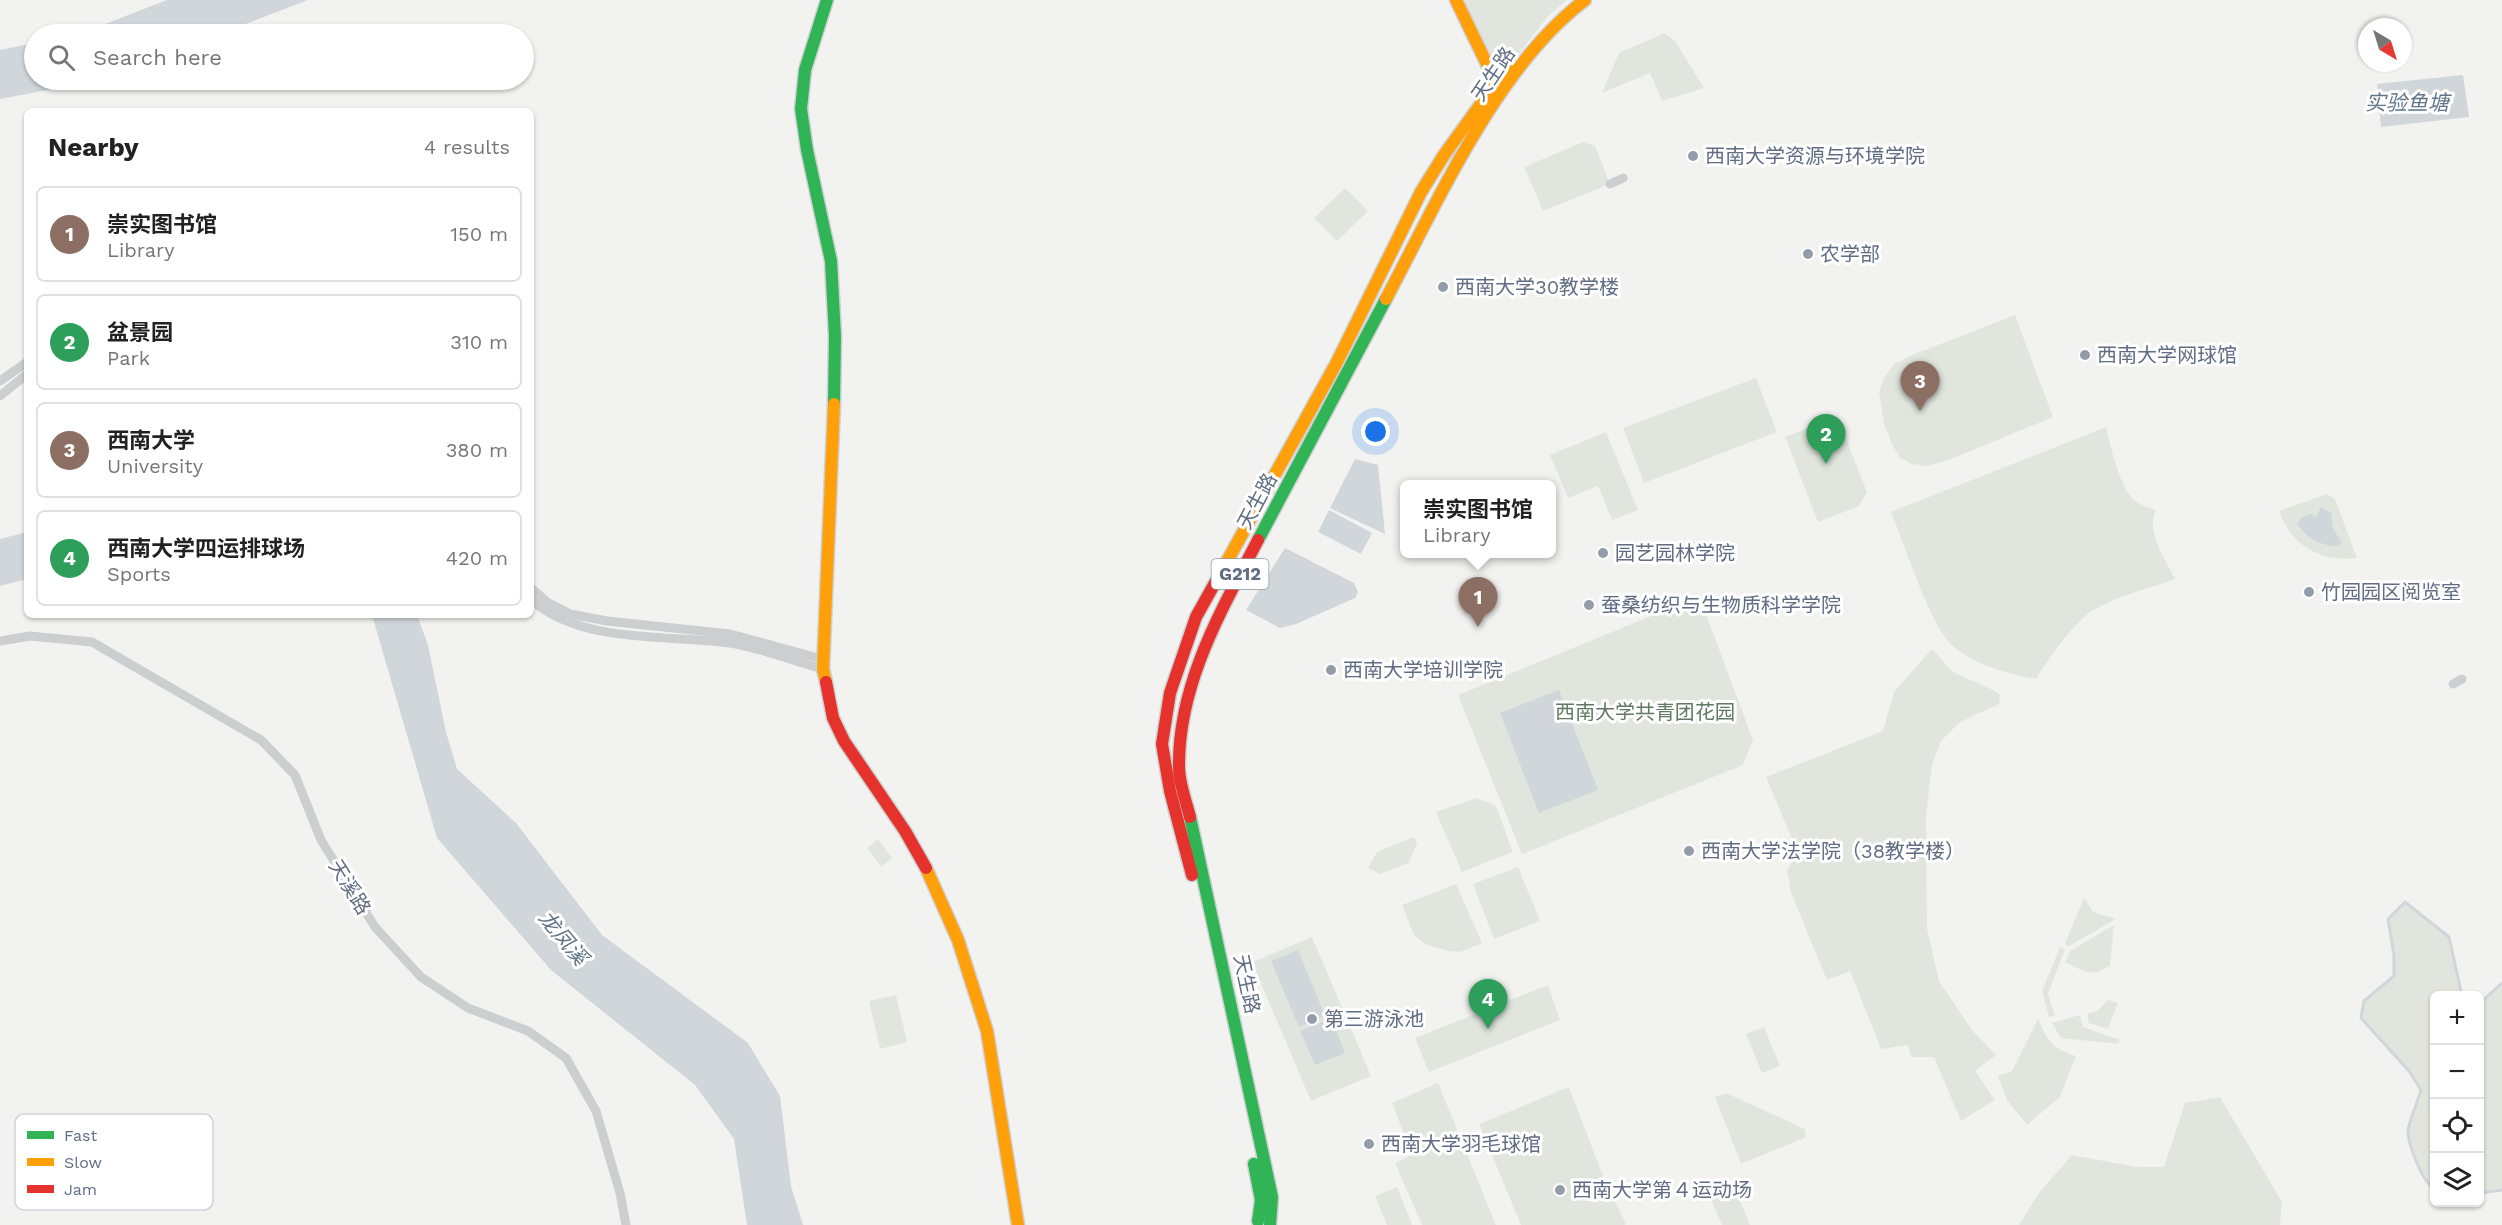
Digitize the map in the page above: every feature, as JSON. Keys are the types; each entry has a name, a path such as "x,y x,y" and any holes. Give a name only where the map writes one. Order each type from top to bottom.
{"main road":[{"path":"827,0 805,70 801,109 807,150 831,261 835,336 835,392 822,664 833,718 844,741 905,831 932,879 958,940 987,1031 1018,1225"},
{"path":"1456,0 1496,83"},
{"name":"天生路","path":"1258,1225 1261,1200 1255,1168 1207,934 1170,791 1162,744 1170,693 1196,616 1336,364 1421,192 1444,154 1496,83 1549,15 1567,0"},
{"name":"天生路","path":"1270,1225 1272,1197 1179,769 1185,703 1214,624 1444,189 1482,125 1540,40 1556,22 1585,0"}],"street":[{"path":"1610,184 1623,178"},
{"path":"0,381 24,364"},
{"path":"0,396 24,377"},
{"path":"534,591 547,602 570,614 608,621 730,634 822,664"},
{"path":"534,602 567,623 607,632 732,643 822,664"},
{"name":"天溪路","path":"0,641 30,636 92,642 261,740 295,775 321,840 375,927 421,977 468,1008 528,1031 566,1058 596,1111 620,1193 626,1225"}],"green space":[{"path":"1466,0 1567,0 1549,15 1496,83 1460,8"},
{"path":"1665,33 1675,41 1704,88 1662,101 1650,73 1602,93 1619,53"},
{"path":"1583,142 1595,146 1610,184 1543,211 1524,167"},
{"path":"1345,188 1368,211 1337,241 1314,218"},
{"path":"2015,315 2053,417 1949,460 1928,466 1912,464 1900,458 1884,424 1879,392 1884,378 1894,364"},
{"path":"1756,378 1777,432 1644,483 1623,428"},
{"path":"1831,419 1840,424 1867,492 1859,506 1818,522 1785,437"},
{"path":"2106,427 2117,468 2126,489 2138,503 2156,510 2153,518 2155,536 2175,579 2122,597 2092,611 2068,633 2036,679 2002,671 1961,652 1952,645 1935,621 1891,512"},
{"path":"1606,432 1638,510 1612,520 1598,486 1568,498 1550,455"},
{"path":"2327,494 2335,499 2357,558 2331,558 2309,549 2299,542 2284,523 2279,511"},
{"name":"西南大学共青团花园","path":"1678,605 1694,605 1706,614 1753,740 1743,765 1522,854 1458,695"},
{"path":"1932,649 1953,672 2000,695 1999,704 1960,722 1941,741 1932,765 1926,816 1927,929 1939,981 1972,1030 1996,1055 1975,1071 1995,1100 1961,1121 1934,1057 1911,1057 1908,1045 1881,1049 1850,971 1827,980 1791,893 1787,870 1798,853 1766,777 1883,731 1894,692"},
{"path":"1477,798 1496,806 1513,852 1462,872 1436,812"},
{"path":"1414,837 1417,844 1408,863 1380,874 1368,868 1377,852"},
{"path":"878,839 892,858 881,867 867,848"},
{"path":"1518,867 1540,921 1494,939 1473,884"},
{"path":"1456,884 1482,943 1460,952 1427,945 1414,935 1402,905"},
{"path":"2084,898 2093,912 2116,919 2069,946 2065,944"},
{"path":"2405,902 2449,937 2461,991 2430,991 2430,1186 2420,1171 2408,1130 2421,1090 2409,1071 2361,1018 2364,1001 2394,975 2394,955 2388,919"},
{"path":"2114,925 2110,965 2092,973 2065,962 2070,951"},
{"name":"第三游泳池","path":"1312,937 1371,1076 1311,1101 1252,962"},
{"path":"2060,947 2065,949 2048,994 2055,1016 2049,1017 2042,991"},
{"path":"2502,983 2502,1190 2484,1192 2484,1045 2484,999"},
{"path":"1548,985 1560,1020 1429,1072 1415,1038"},
{"path":"896,995 907,1042 880,1049 869,1001"},
{"path":"2108,1000 2118,1003 2108,1029 2089,1023 2087,1014 2097,1011"},
{"path":"2080,1015 2083,1027 2120,1040 2118,1044 2061,1038 2052,1023"},
{"path":"2038,1019 2056,1047 2076,1056 2060,1097 2027,1125 2007,1100 1998,1076 2012,1071"},
{"path":"1764,1027 1780,1066 1762,1073 1746,1034"},
{"path":"1438,1083 1496,1225 1422,1225 1395,1163 1412,1155 1392,1103"},
{"path":"1569,1087 1601,1171 1626,1224 1624,1225 1521,1225 1479,1124"},
{"path":"1726,1093 1805,1129 1806,1137 1741,1164 1715,1097"},
{"path":"2220,1097 2282,1202 2280,1225 2019,1225 2039,1193 2072,1155 2137,1167 2164,1167 2185,1103"},
{"path":"1397,1187 1412,1225 1387,1225 1375,1196"},
{"path":"1734,1187 1750,1225 1722,1225 1710,1197"}],"water":[{"path":"167,0 308,0 246,24 105,24"},
{"path":"24,45 24,90 48,90 0,99 0,50"},
{"name":"实验鱼塘","path":"2463,75 2469,117 2381,127 2377,84"},
{"path":"1355,459 1378,465 1385,534 1330,508"},
{"path":"2321,507 2331,513 2333,529 2342,542 2339,546 2327,545 2315,540 2297,523 2302,517 2311,514 2316,517"},
{"path":"1329,510 1372,533 1361,554 1318,532"},
{"path":"24,533 24,580 0,586 0,539"},
{"path":"1285,548 1354,583 1358,592 1355,598 1296,624 1280,628 1246,610"},
{"name":"龙凤溪","path":"373,618 418,618 428,645 446,732 457,769 516,823 602,935 748,1043 780,1096 791,1186 803,1225 747,1225 734,1139 695,1085 551,970 437,838"},
{"path":"1559,690 1598,790 1539,813 1500,713"},
{"path":"1298,950 1325,1016 1299,1027 1271,961"},
{"path":"1331,1018 1345,1053 1315,1065 1300,1031"}],"waterway":[{"path":"2430,1186 2420,1171 2408,1130 2421,1090 2409,1071 2361,1018 2364,1001 2394,976 2394,955 2388,919 2405,902 2449,937 2461,991"},
{"path":"2484,999 2502,983"},
{"path":"2484,1192 2502,1190"}],"traffic: fast":[{"path":"827,0 805,70 801,109 807,150 831,261 835,336 834,404"},
{"path":"1258,540 1386,299"},
{"path":"1190,817 1272,1197 1270,1225"},
{"path":"1254,1164 1261,1200 1258,1221"}],"traffic: slow":[{"path":"1456,0 1496,83"},
{"path":"1386,299 1448,180 1497,98 1524,61 1553,28 1585,0"},
{"path":"1225,565 1336,364 1421,192 1444,155 1507,68"},
{"path":"826,682 823,669 834,404"},
{"path":"926,868 958,940 987,1031 1018,1225"}],"traffic: jam":[{"path":"1190,817 1179,773 1181,736 1186,706 1194,677 1216,621 1258,540"},
{"path":"1192,875 1170,791 1162,744 1170,693 1196,617 1225,565"},
{"path":"826,682 833,718 844,741 905,831 926,868"}],"place":[{"name":"西南大学资源与环境学院","path":"1693,156"},
{"name":"农学部","path":"1808,254"},
{"name":"西南大学30教学楼","path":"1443,287"},
{"name":"西南大学网球馆","path":"2085,355"},
{"name":"西南大学","path":"1920,411"},
{"name":"盆景园","path":"1826,464"},
{"name":"园艺园林学院","path":"1603,553"},
{"name":"竹园园区阅览室","path":"2309,592"},
{"name":"蚕桑纺织与生物质科学学院","path":"1589,605"},
{"name":"崇实图书馆","path":"1478,627"},
{"name":"西南大学培训学院","path":"1331,670"},
{"name":"西南大学法学院（38教学楼）","path":"1689,851"},
{"name":"第三游泳池","path":"1312,1019"},
{"name":"西南大学四运排球场","path":"1488,1029"},
{"name":"西南大学羽毛球馆","path":"1369,1144"},
{"name":"西南大学第４运动场","path":"1560,1190"}]}
